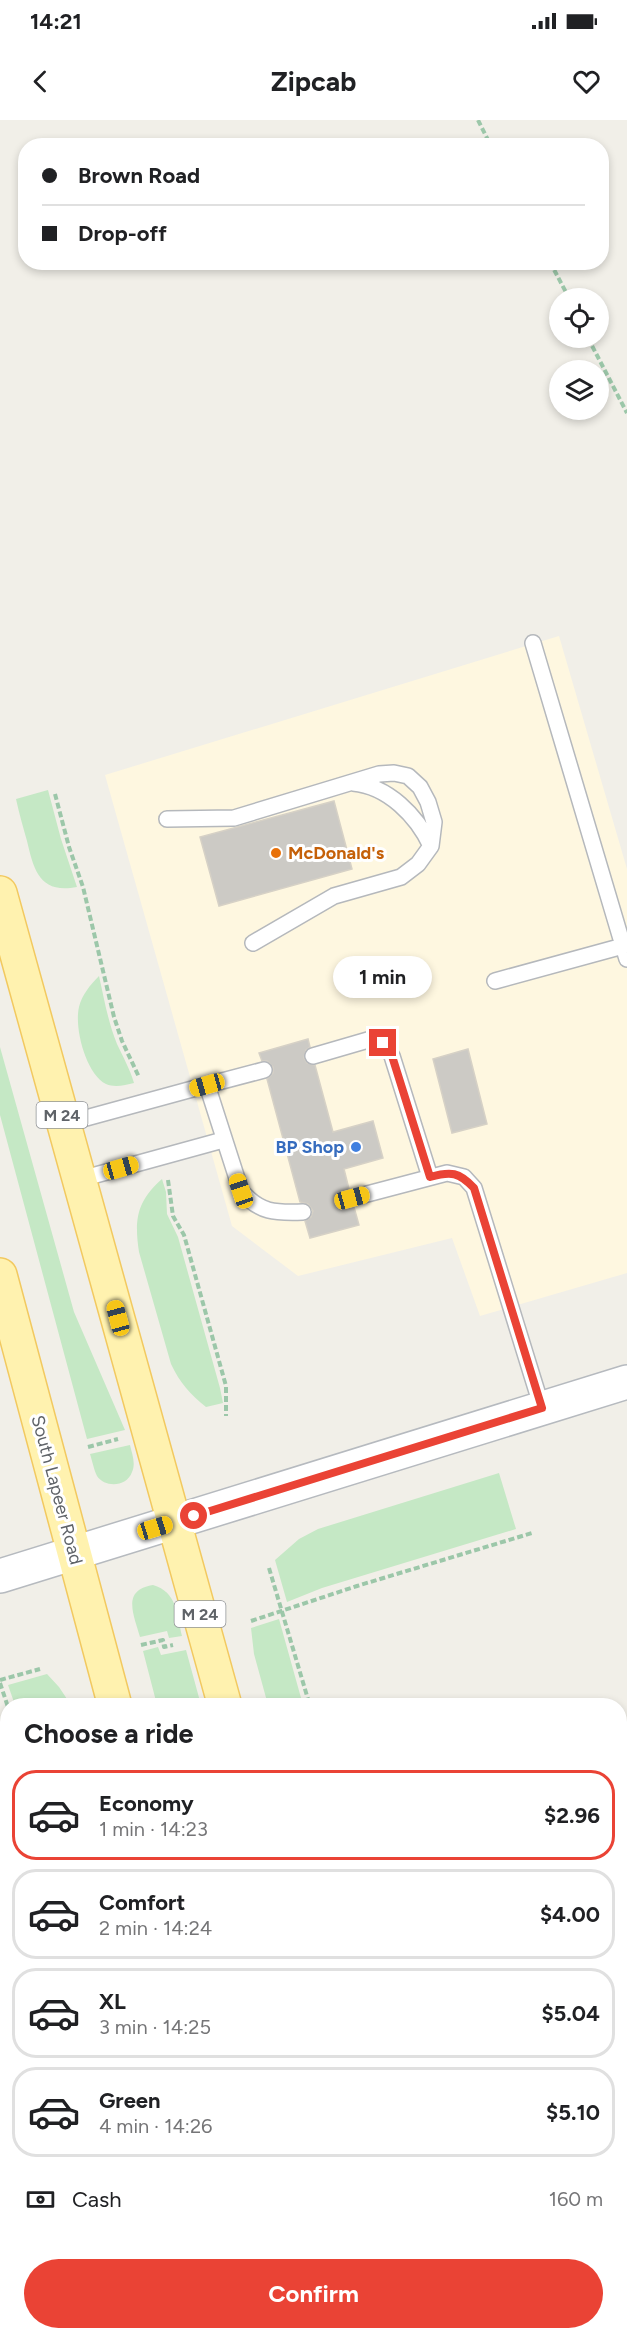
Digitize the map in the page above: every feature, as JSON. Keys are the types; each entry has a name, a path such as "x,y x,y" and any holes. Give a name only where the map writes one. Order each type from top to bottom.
{"main road":[{"name":"M 24","path":"0,893 223,1698"},
{"name":"South Lapeer Road","path":"0,1275 113,1698"},
{"path":"0,1576 627,1382"}],"lane":[{"path":"495,981 625,953 533,643"},
{"path":"167,819 234,818 379,774 394,773 408,776 420,787 428,802 434,822 431,846 418,864 401,876 334,896 254,943"},
{"path":"347,783 363,784 378,790 413,816 431,846"},
{"path":"313,1056 368,1040 383,1043 392,1056 430,1177"},
{"path":"64,1124 264,1070"},
{"path":"207,1085 241,1191 252,1205 276,1213 303,1212"},
{"path":"81,1179 223,1140"},
{"path":"352,1198 447,1173 464,1177 474,1188 542,1408"}],"path":[{"path":"478,120 487,138"},
{"path":"554,270 564,288"},
{"path":"593,348 627,413"},
{"path":"55,794 83,887 114,1017 141,1081"},
{"path":"167,1176 173,1199 171,1208 173,1216 184,1235 226,1386 226,1416"},
{"path":"88,1446 128,1437"},
{"path":"251,1621 532,1533"},
{"path":"269,1568 308,1698"},
{"path":"141,1645 163,1640 164,1647 182,1643"},
{"path":"5,1698 0,1682 40,1669"}],"shaded area":[{"path":"559,636 627,869 627,1273 480,1316 452,1238 298,1276 232,1226 105,775"}],"green space":[{"path":"48,790 77,887 55,887 47,883 36,871 33,862 16,799"},
{"path":"99,976 114,1036 134,1083 116,1086 106,1084 93,1071 83,1050 78,1026 79,1007 87,990"},
{"path":"0,1047 74,1312 125,1430 87,1439 0,1115"},
{"path":"162,1179 166,1192 167,1214 178,1237 223,1403 206,1407 186,1388 171,1364 139,1252 137,1220 139,1211 147,1195"},
{"path":"130,1445 134,1465 129,1477 121,1483 105,1483 97,1476 90,1454"},
{"path":"499,1473 516,1529 322,1588 287,1602 275,1560 299,1539 318,1529"},
{"path":"153,1585 167,1593 175,1605 182,1636 169,1638 167,1631 140,1637 133,1612 133,1598 143,1588"},
{"path":"279,1619 301,1698 266,1698 254,1654 251,1628"},
{"path":"158,1647 161,1655 186,1650 199,1698 155,1698 143,1651"},
{"path":"47,1674 66,1698 13,1698 8,1685"}],"building":[{"name":"McDonald's","path":"334,801 352,869 219,906 200,837"},
{"path":"308,1039 310,1047 306,1050 304,1058 307,1063 315,1065 333,1132 373,1121 383,1158 344,1169 349,1189 343,1195 343,1201 349,1207 354,1207 359,1225 310,1238 305,1221 311,1217 313,1211 308,1204 300,1202 267,1079 273,1073 273,1067 267,1061 262,1061 259,1053"},
{"path":"468,1049 487,1124 452,1133 433,1059"}],"place":[{"name":"McDonald's","path":"276,853"},
{"name":"BP Shop","path":"356,1147"}],"route":[{"path":"194,1516 542,1408 474,1188 464,1177 447,1173 430,1177 392,1056 383,1043"}]}
